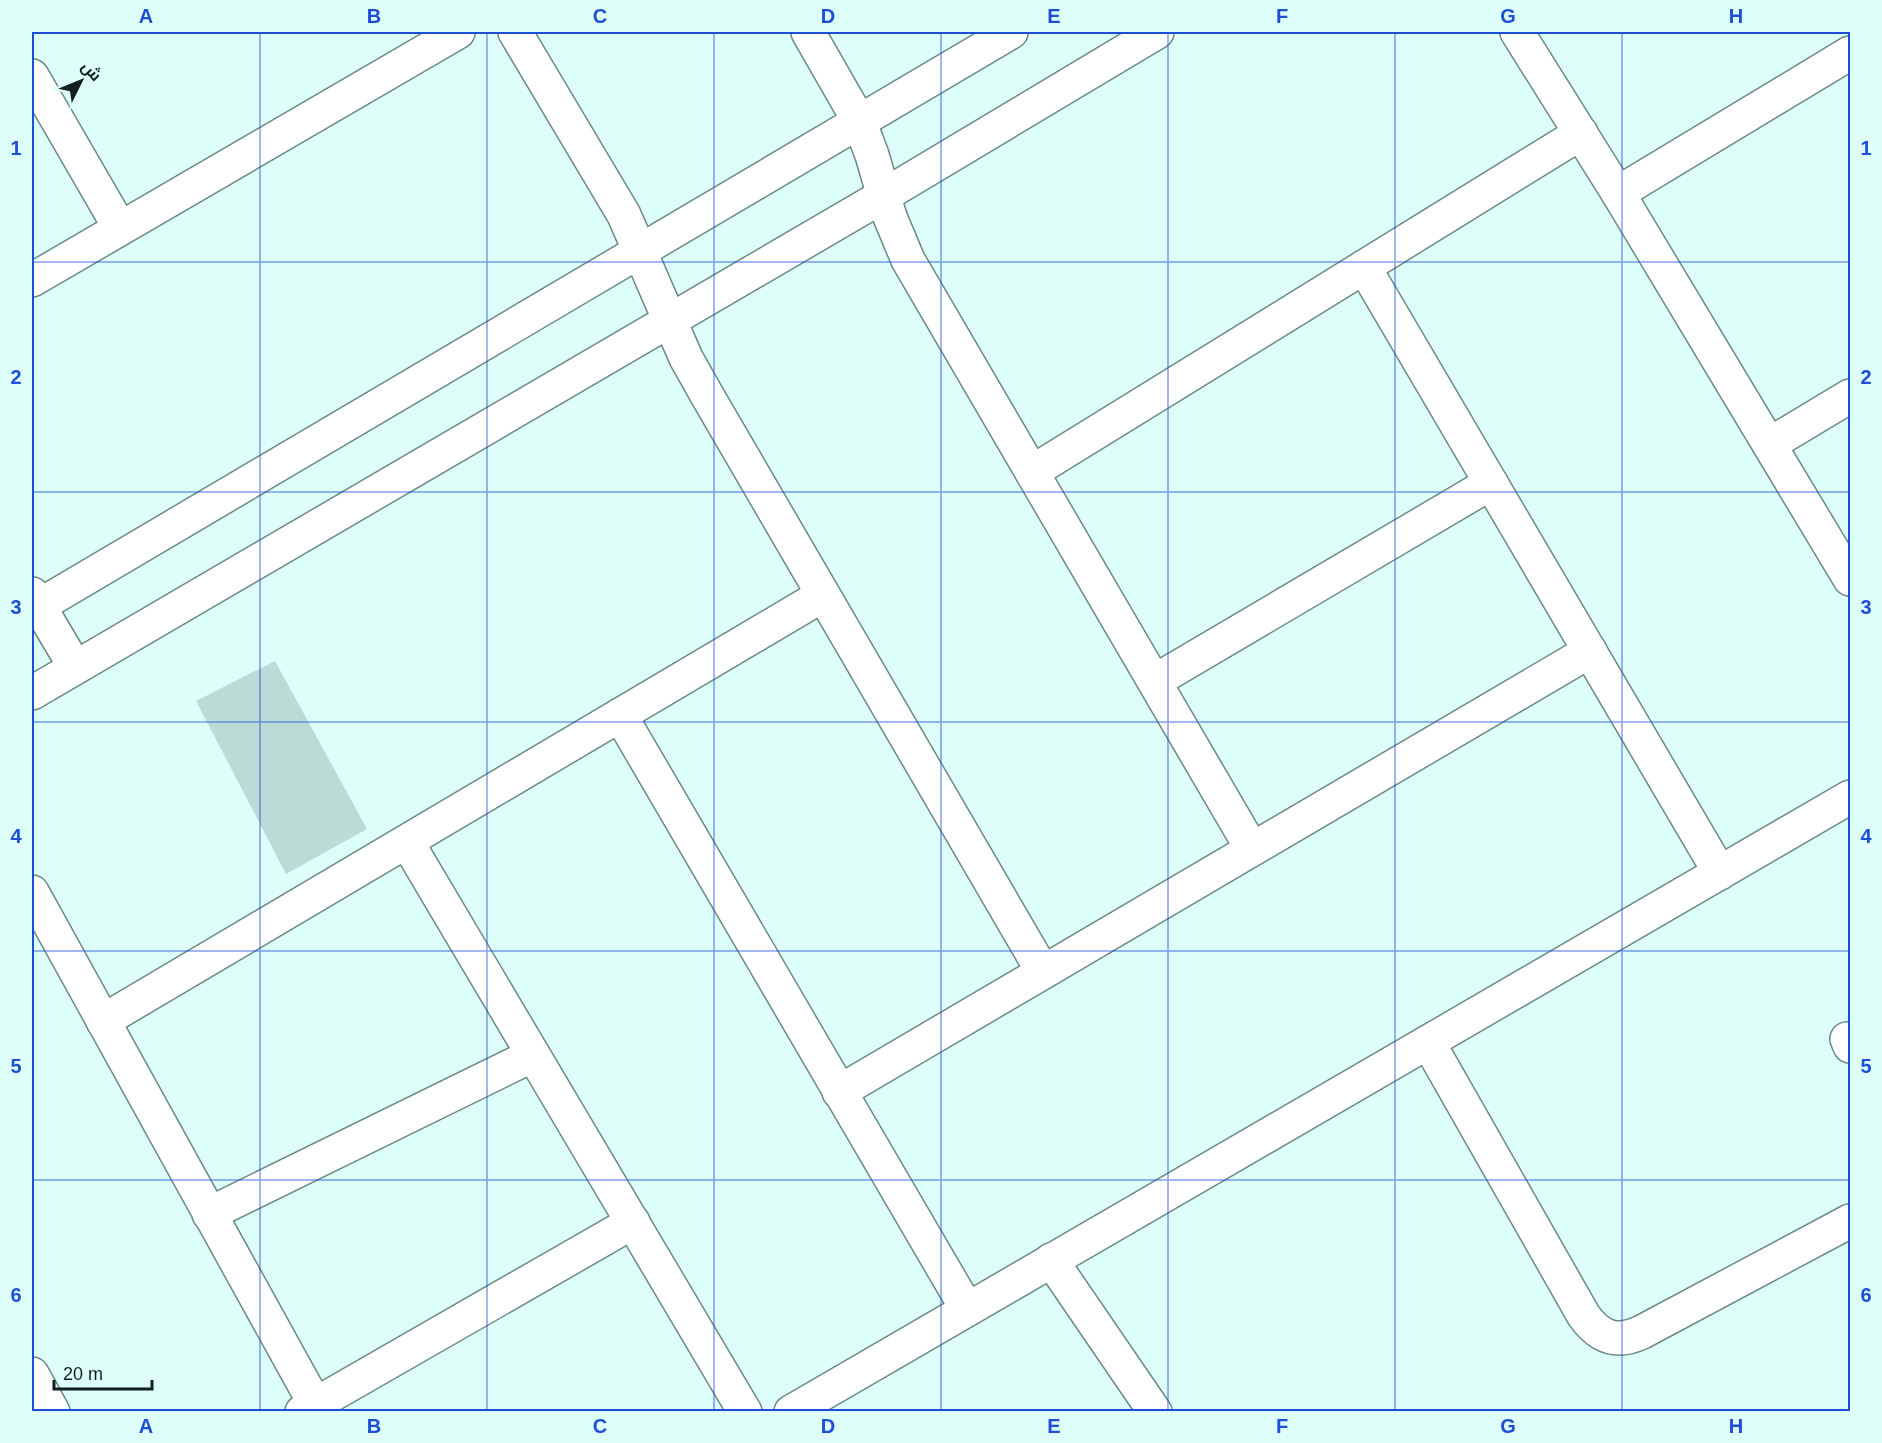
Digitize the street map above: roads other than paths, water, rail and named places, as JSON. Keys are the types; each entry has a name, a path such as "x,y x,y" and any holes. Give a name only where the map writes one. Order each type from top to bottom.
{"street":[{"path":"32,280 458,32"},
{"path":"515,32 624,215 686,358 1043,972"},
{"path":"808,32 859,121 876,165 897,238 908,260 1252,849"},
{"path":"75,667 34,603 640,251 1011,32"},
{"path":"32,693 884,196 1157,32"},
{"path":"1517,32 1618,193 1851,579"},
{"path":"1618,193 1851,53"},
{"path":"32,76 120,228"},
{"path":"1032,472 1581,133"},
{"path":"1364,267 1720,873"},
{"path":"1770,444 1851,396"},
{"path":"1155,681 1491,483"},
{"path":"103,1021 823,595"},
{"path":"839,1092 1590,651"},
{"path":"620,715 967,1310"},
{"path":"791,1412 1851,796"},
{"path":"407,842 745,1412"},
{"path":"32,892 210,1214 308,1408 633,1222"},
{"path":"1428,1042 1584,1316 1599,1333 1621,1339 1632,1337 1851,1221"},
{"path":"210,1214 533,1055"},
{"path":"1051,1260 1155,1412"},
{"path":"32,1374 53,1412"}]}
